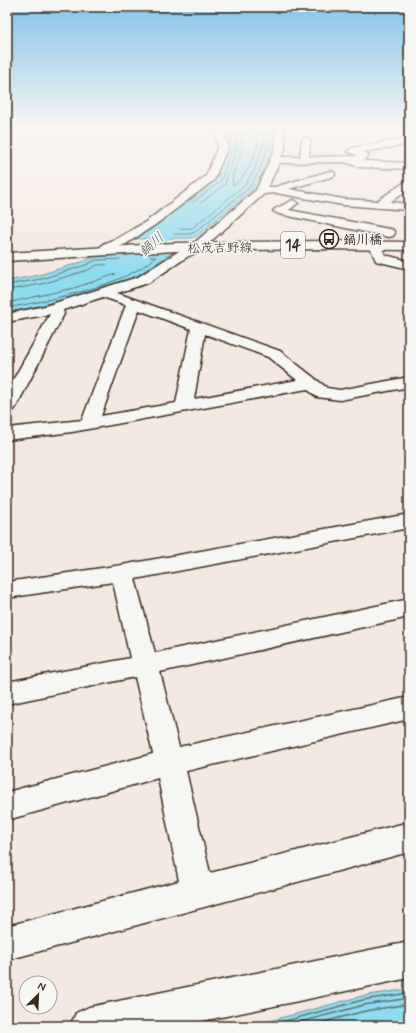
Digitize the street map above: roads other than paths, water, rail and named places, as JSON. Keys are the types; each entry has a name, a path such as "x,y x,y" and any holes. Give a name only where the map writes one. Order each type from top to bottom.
{"main road":[{"name":"松茂吉野線","path":"7,257 176,247 324,245 409,246"}],"street":[{"path":"104,251 107,247 122,241 150,223 211,176"},
{"path":"7,318 54,308 105,293 149,277 182,254 197,247 249,203 261,191 268,176"},
{"path":"261,191 276,190 323,176"},
{"path":"378,205 409,184"},
{"path":"276,190 343,202 408,207"},
{"path":"317,219 343,202"},
{"path":"293,203 279,211 317,219 388,224 408,207"},
{"path":"388,224 395,246"},
{"path":"375,245 380,258 409,266"},
{"path":"105,293 274,354 323,393 340,395 409,382"},
{"path":"90,423 134,303"},
{"path":"7,407 57,314 54,308"},
{"path":"184,406 198,326"},
{"path":"270,390 274,354"},
{"path":"7,434 90,423 310,383"},
{"path":"7,590 122,573 409,521"},
{"path":"122,573 146,665 198,893"},
{"path":"7,693 146,665 409,608"},
{"path":"7,806 169,762 409,708"},
{"path":"7,943 409,837"},
{"path":"89,1026 409,960"}],"water":[{"path":"218,176 261,176 252,190 197,236 191,238 131,239 150,230 217,179"},
{"path":"175,251 135,277 77,296 26,309 7,312 7,281 39,275 85,261 95,256 130,255 136,252"},
{"path":"409,989 409,1026 251,1026 362,996"}],"waterway":[{"name":"鍋川","path":"113,269 127,264 146,251 169,228 194,207"}],"place":[{"name":"鍋川橋","path":"329,239"}]}
